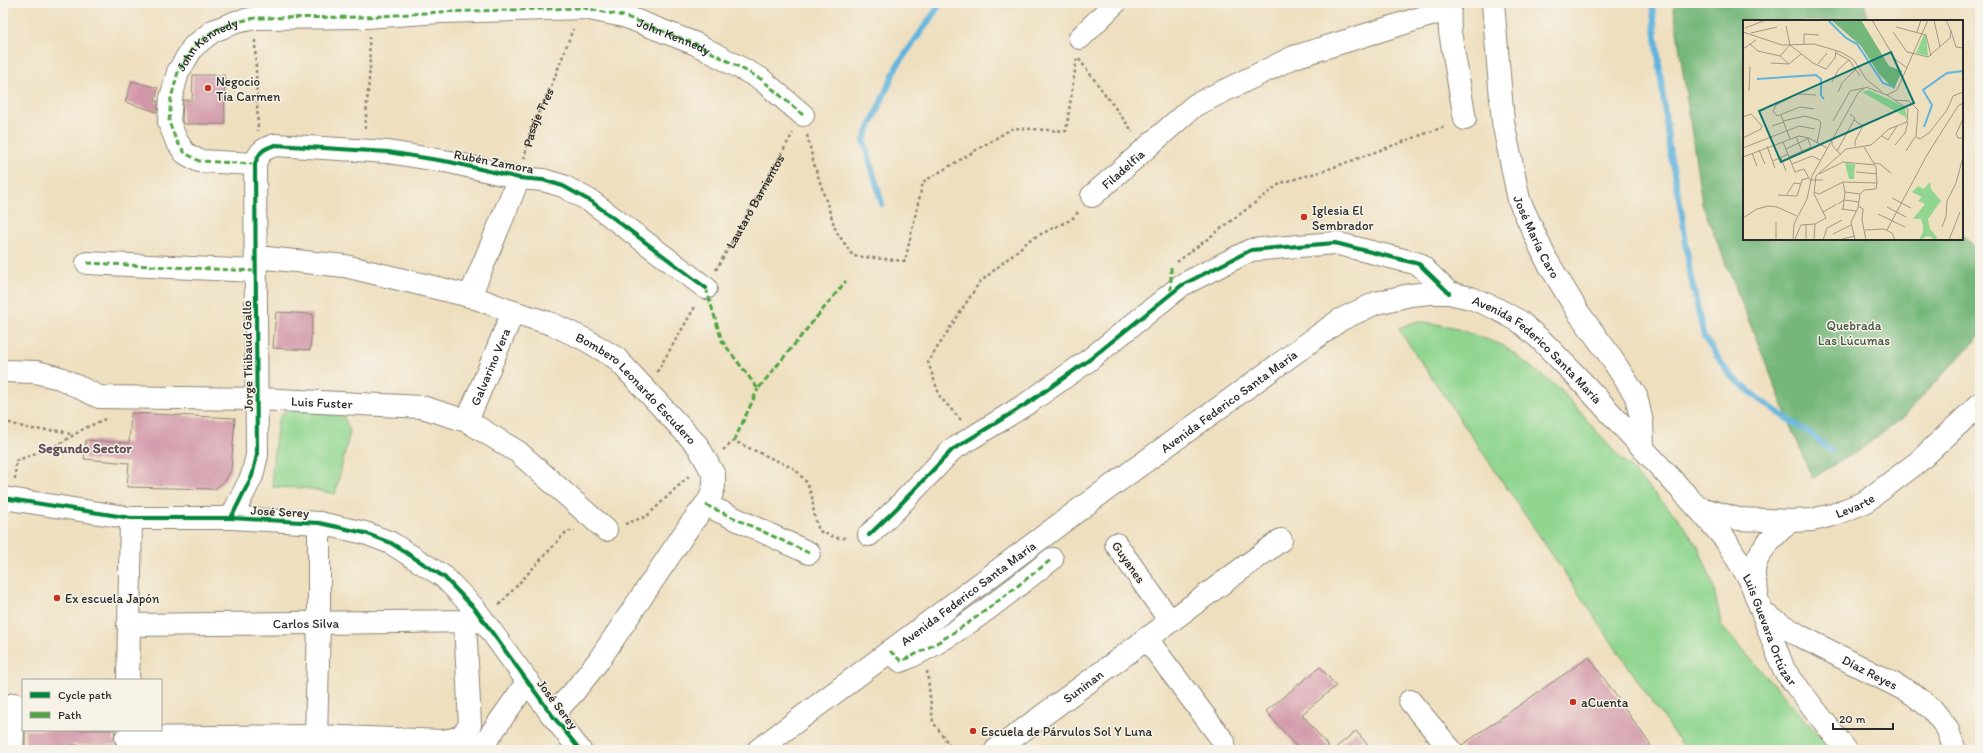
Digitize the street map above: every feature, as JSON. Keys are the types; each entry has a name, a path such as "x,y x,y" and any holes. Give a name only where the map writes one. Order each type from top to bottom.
{"street":[{"path":"1078,47 1115,3"},
{"name":"José María Caro","path":"1493,3 1503,122 1519,200 1546,259 1578,312 1606,350 1636,396 1642,422 1643,447"},
{"path":"1450,6 1450,32 1465,119"},
{"name":"Filadelfia","path":"1092,196 1195,105 1294,57 1450,6"},
{"name":"John Kennedy","path":"259,156 199,161 185,153 176,140 169,122 171,98 178,72 193,47 213,32 236,22 255,18 366,17 440,12 584,8 624,16 696,44 761,79 803,115"},
{"name":"Rubén Zamora","path":"259,156 275,145 363,150 450,162 519,178 543,180 563,186 592,202 706,288"},
{"name":"Jorge Thibaud Gallo","path":"231,518 252,476 257,455 258,399 256,264 259,156"},
{"path":"470,296 519,178"},
{"path":"869,535 952,450 1028,403 1089,360 1182,285 1251,250 1335,243 1420,264 1449,293"},
{"name":"Bombero Leonardo Escudero","path":"87,263 344,266 470,296 513,312 552,324 588,341 616,358 647,389 698,446 714,475 714,486 710,500 690,525 599,660 573,693 552,715"},
{"name":"Avenida Federico Santa María","path":"764,748 1088,503 1340,320 1376,303 1410,295 1449,293 1471,298 1495,308 1519,321 1561,360 1697,507"},
{"name":"Galvarino Vera","path":"467,420 513,312"},
{"name":"Luis Fuster","path":"3,371 36,372 60,378 84,391 99,396 258,399 422,408 467,420 518,452 606,530"},
{"name":"Levarte","path":"1697,507 1738,519 1790,521 1812,520 1833,515 1865,502 1918,462 1980,404"},
{"name":"José Serey","path":"9,499 131,518 231,518 320,523 365,532 391,542 444,577 475,621 528,681 552,715 580,750"},
{"path":"706,505 809,554"},
{"name":"Luis Guevara Ortúzar","path":"1697,507 1725,539 1750,580 1784,670 1846,750"},
{"path":"128,679 131,518"},
{"path":"1760,604 1754,571 1768,542 1790,521"},
{"path":"316,736 320,523"},
{"name":"Suninan","path":"996,750 1281,540"},
{"name":"Guyanes","path":"1116,544 1170,621"},
{"path":"890,652 901,661 925,650 969,622 1052,559"},
{"name":"Díaz Reyes","path":"1760,604 1800,636 1913,694 1932,709 1947,728 1955,750"},
{"path":"126,739 316,736 412,744 442,741 463,736 470,725 475,621"},
{"name":"Carlos Silva","path":"128,625 475,621"},
{"path":"1146,638 1224,742 1224,750"},
{"path":"476,750 488,738 528,681"},
{"path":"1410,701 1451,750"},
{"path":"12,750 13,704"}],"path":[{"path":"363,150 370,67 370,45 366,17"},
{"path":"255,18 256,127 259,156"},
{"path":"803,115 814,164 836,231 853,256 905,261 923,182 1013,128 1066,131 1078,47"},
{"path":"1078,47 1145,148"},
{"path":"1177,263 1281,183 1326,170 1465,119"},
{"path":"9,499 16,461 61,443 85,428 112,417"},
{"path":"3,421 30,429 61,431 73,435"},
{"path":"708,462 734,440 795,469 807,482 812,497 814,514 819,531 837,538 869,535"},
{"path":"925,650 933,722 953,750"}],"green space":[{"name":"Quebrada Las Lúcumas","path":"1673,3 1865,3 1867,20 1743,20 1743,240 1963,240 1963,235 1980,252 1980,335 1901,419 1865,446 1812,478 1702,204"},
{"path":"1419,321 1452,327 1502,345 1560,389 1611,448 1677,517 1699,548 1713,585 1722,627 1832,750 1685,750 1398,328"},
{"path":"291,404 340,408 350,431 335,494 305,488 273,487 272,469 278,420"}],"building":[{"name":"Negocio Tía Carmen","path":"193,75 224,75 225,124 183,124 183,100 192,100"},
{"path":"132,81 158,88 155,101 158,101 157,112 125,102"},
{"path":"276,312 313,314 310,350 273,348"},
{"path":"131,413 235,418 231,470 225,481 215,489 127,487 129,463 84,459 86,440 129,443"},
{"name":"aCuenta","path":"1589,657 1654,750 1463,750 1462,745"},
{"path":"1320,667 1336,686 1302,714 1331,750 1299,750 1266,711"},
{"path":"25,731 115,731 114,739 116,745 72,745 72,748 25,748"},
{"path":"1356,731 1372,750 1333,750"}],"waterway":[{"path":"882,204 864,140 897,66 941,3"},
{"path":"1652,3 1669,147 1682,214 1690,273 1704,337 1729,374 1760,400 1813,436 1831,451"}],"marked path":[{"path":"255,164 199,161 185,153 176,140 169,122 171,98 178,72 193,47 213,31 236,22 255,18 366,17 440,12 584,8 624,16 696,44 761,79 803,115"},
{"path":"87,263 255,271"},
{"path":"1171,267 1171,294"},
{"path":"706,288 722,341 758,389 846,281"},
{"path":"734,441 758,389"},
{"path":"706,505 809,553"},
{"path":"890,651 901,661 922,651 980,615 1052,559"}],"cycle path":[{"path":"231,518 252,476 257,455 255,164 260,154 267,148 275,145 388,152 450,162 519,178 543,180 563,186 592,202 706,288"},
{"path":"869,535 952,450 1028,403 1089,360 1182,285 1251,250 1335,243 1419,264 1449,293"},
{"path":"3,498 131,518 231,518 319,523 365,533 391,543 444,577 475,609 552,715 580,750"}],"place":[{"name":"Negocio Tía Carmen","path":"208,88"},
{"name":"Iglesia El Sembrador","path":"1304,217"},
{"name":"Ex escuela Japón","path":"57,598"},
{"name":"aCuenta","path":"1573,702"},
{"name":"Escuela de Párvulos Sol Y Luna","path":"973,731"}],"district":[{"name":"Segundo Sector","path":"85,448"}]}
